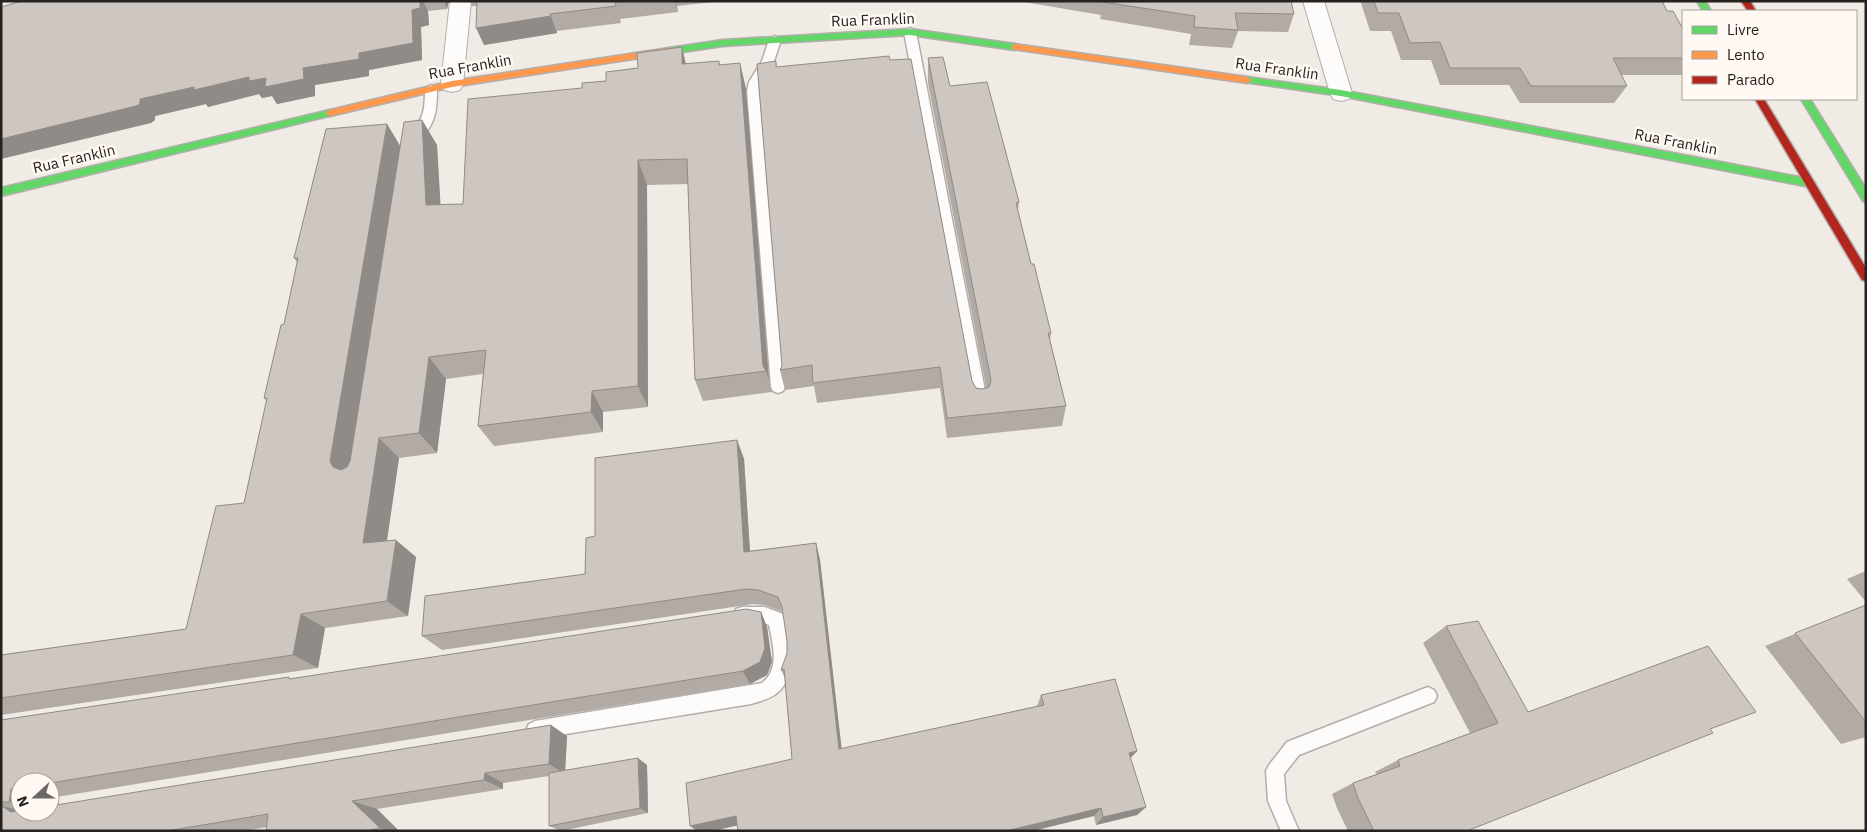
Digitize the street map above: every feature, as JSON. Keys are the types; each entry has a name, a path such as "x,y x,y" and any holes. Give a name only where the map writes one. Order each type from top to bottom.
{"street":[{"path":"452,84 461,1"},
{"path":"1313,1 1341,93"},
{"name":"Rua Franklin","path":"1,192 452,84 724,42 910,32 1341,93 1810,183"},
{"path":"1761,100 1866,277"},
{"path":"1806,100 1866,198"}],"lane":[{"path":"910,32 980,401"},
{"path":"775,40 768,61 755,82 753,91 778,387"},
{"path":"409,160 414,140 423,129 431,111 431,89"},
{"path":"514,734 751,696 770,688 781,674 782,647 777,620 765,615 753,614 723,618"},
{"path":"1290,831 1276,801 1275,770 1293,748 1428,696"}],"building":[{"path":"22,1 420,1 420,8 412,10 413,43 359,53 359,59 303,68 304,79 265,87 266,78 249,81 249,77 194,90 194,87 140,99 140,104 136,106 1,139 1,7"},
{"path":"477,1 624,1 615,2 616,6 550,14 551,16 476,28"},
{"path":"1291,1 1294,14 1235,13 1238,30 1194,27 1195,16 1103,2"},
{"path":"1374,1 1662,1 1667,11 1673,11 1682,27 1682,58 1613,58 1627,86 1531,86 1520,68 1450,68 1440,42 1410,43 1399,13 1378,13"},
{"path":"682,47 682,64 719,61 719,65 740,63 763,366 766,371 695,380 687,159 638,160 638,386 592,391 591,412 478,426 486,350 429,357 419,433 379,438 363,543 396,540 387,601 301,614 293,655 1,698 1,655 186,629 216,506 244,503 267,398 264,398 281,325 284,324 298,258 294,258 326,129 387,124 330,461 333,467 341,470 347,467 350,461 404,122 422,120 426,205 463,204 468,99 582,88 582,83 606,81 606,72 638,68 637,53"},
{"path":"889,56 890,60 911,59 972,381 976,388 982,389 989,387 991,380 928,58 943,57 950,86 987,82 1019,202 1016,203 1031,264 1034,264 1051,333 1048,333 1066,406 947,418 940,367 813,383 812,365 780,370 782,366 757,64 776,61 776,67"},
{"path":"737,440 744,552 816,543 839,749 1044,705 1041,695 1115,679 1137,751 1129,753 1146,807 1103,817 1101,808 1006,831 738,831 736,816 690,826 686,783 792,759 784,669 781,670 787,653 787,641 782,607 778,597 758,590 746,589 422,636 425,596 585,574 586,538 595,536 595,458"},
{"path":"1866,605 1866,722 1795,633"},
{"path":"746,609 761,612 765,648 760,662 743,671 60,781 60,772 10,772 9,802 1,802 1,720 289,677 289,679"},
{"path":"1478,621 1528,712 1708,646 1756,712 1710,729 1713,733 1467,831 1374,831 1353,783 1400,766 1398,760 1498,723 1446,626"},
{"path":"551,725 549,764 485,773 484,780 352,801 380,828 367,831 266,831 268,814 167,831 1,831 2,806 10,811 10,822 60,822 60,804"},
{"path":"638,758 640,808 549,826 549,773"}],"traffic: fast":[{"path":"1701,1 1706,10"},
{"path":"669,51 723,43 910,32 1015,47"},
{"path":"1247,80 1341,93 1810,183"},
{"path":"1806,100 1866,198"},
{"path":"1,192 330,113"}],"traffic: slow":[{"path":"1015,47 1247,80"},
{"path":"330,113 452,84 669,51"}],"traffic: jam":[{"path":"1745,1 1751,10"},
{"path":"1761,100 1866,277"}]}
